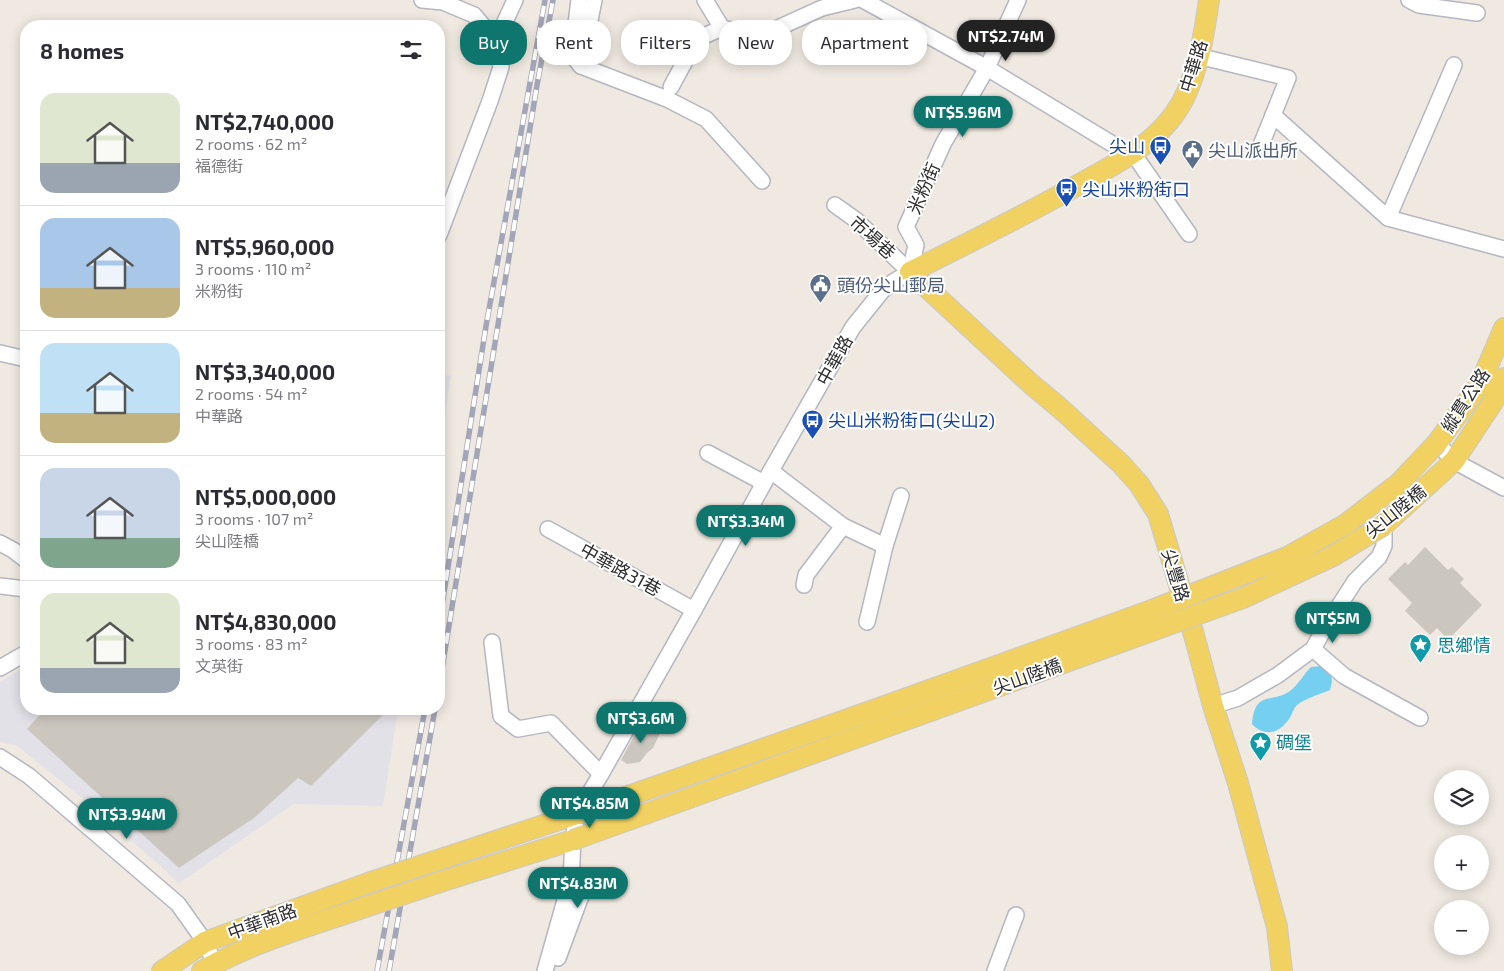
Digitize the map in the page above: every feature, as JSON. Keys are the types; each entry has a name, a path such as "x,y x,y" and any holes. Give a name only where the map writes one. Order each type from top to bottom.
{"main road":[{"name":"中華路","path":"910,272 1015,219 1131,156 1160,132 1181,104 1194,76 1209,0"},
{"name":"尖豐路","path":"910,272 1121,464 1139,484 1158,514 1213,706 1238,783 1277,927 1282,971"},
{"name":"縱貫公路","path":"1437,443 1480,384 1504,328"},
{"name":"縱貫公路","path":"1454,461 1493,402 1504,378"},
{"name":"尖山陸橋","path":"577,814 918,695 1150,611 1287,557 1346,524 1398,484 1437,443"},
{"name":"尖山陸橋","path":"573,840 1243,598 1333,556 1384,525 1454,461"},
{"name":"中華南路","path":"162,971 205,942 368,883 577,814"},
{"name":"中華南路","path":"208,967 265,942 365,907 573,840"}],"street":[{"path":"422,0 442,2 474,15 478,20"},
{"path":"506,20 515,0"},
{"path":"579,0 572,55 581,66 666,99 706,119 762,180"},
{"path":"581,66 594,0"},
{"path":"705,0 719,23"},
{"path":"792,22 822,8 854,0"},
{"path":"863,0 987,68 1137,159 1189,234"},
{"name":"米粉街","path":"910,272 916,245 906,227 943,144 987,68 1018,0"},
{"path":"1409,0 1419,5 1477,13"},
{"path":"671,86 697,39 719,29"},
{"path":"1198,56 1288,78 1261,145"},
{"path":"445,219 490,101 501,65"},
{"path":"1388,218 1454,65"},
{"path":"1273,115 1388,218 1504,249"},
{"name":"市場巷","path":"835,205 856,220 910,272"},
{"name":"中華路","path":"545,971 571,879 573,840 577,814 853,327 882,291 910,272"},
{"path":"0,353 20,358"},
{"path":"1437,443 1454,461 1504,488"},
{"path":"708,453 768,477 843,526 884,546"},
{"path":"867,622 884,546 901,496"},
{"path":"1213,706 1238,698 1278,675 1313,650 1355,581 1380,557 1384,546 1384,525"},
{"path":"804,585 806,575 843,526"},
{"name":"中華路31巷","path":"548,529 694,610"},
{"path":"0,542 20,556"},
{"path":"0,586 20,588"},
{"path":"492,642 501,716 518,729 551,723 601,774"},
{"path":"1313,650 1344,676 1420,718"},
{"path":"0,668 20,656"},
{"path":"0,758 29,776 178,904 205,942 208,967"},
{"path":"553,971 588,877"},
{"path":"995,971 1016,916"}],"shaded area":[{"path":"445,374 451,376 445,414"},
{"path":"20,670 20,715 397,715 383,806 294,804 179,883 101,813 16,745 0,742 0,682"}],"water":[{"path":"1321,666 1331,676 1330,690 1297,705 1285,724 1276,731 1261,731 1252,724 1254,713 1260,702 1290,691 1311,667"}],"building":[{"path":"1425,547 1448,570 1452,567 1464,579 1460,583 1482,605 1448,640 1437,628 1430,635 1405,611 1412,603 1388,579 1405,562 1408,565"},
{"path":"40,715 383,715 311,786 298,778 254,818 179,868 27,729"},
{"path":"642,721 661,731 653,748 640,762 627,764 621,760"}],"railway":[{"path":"445,586 486,326 545,0"},
{"path":"445,650 537,85 553,0"},
{"path":"377,971 424,715"},
{"path":"389,971 434,715"}],"place":[{"name":"尖山","path":"1161,165"},
{"name":"尖山派出所","path":"1192,169"},
{"name":"尖山米粉街口","path":"1066,208"},
{"name":"頭份尖山郵局","path":"821,304"},
{"name":"尖山米粉街口(尖山2)","path":"812,439"},
{"name":"思鄉情","path":"1421,664"},
{"name":"碉堡","path":"1260,761"}]}
